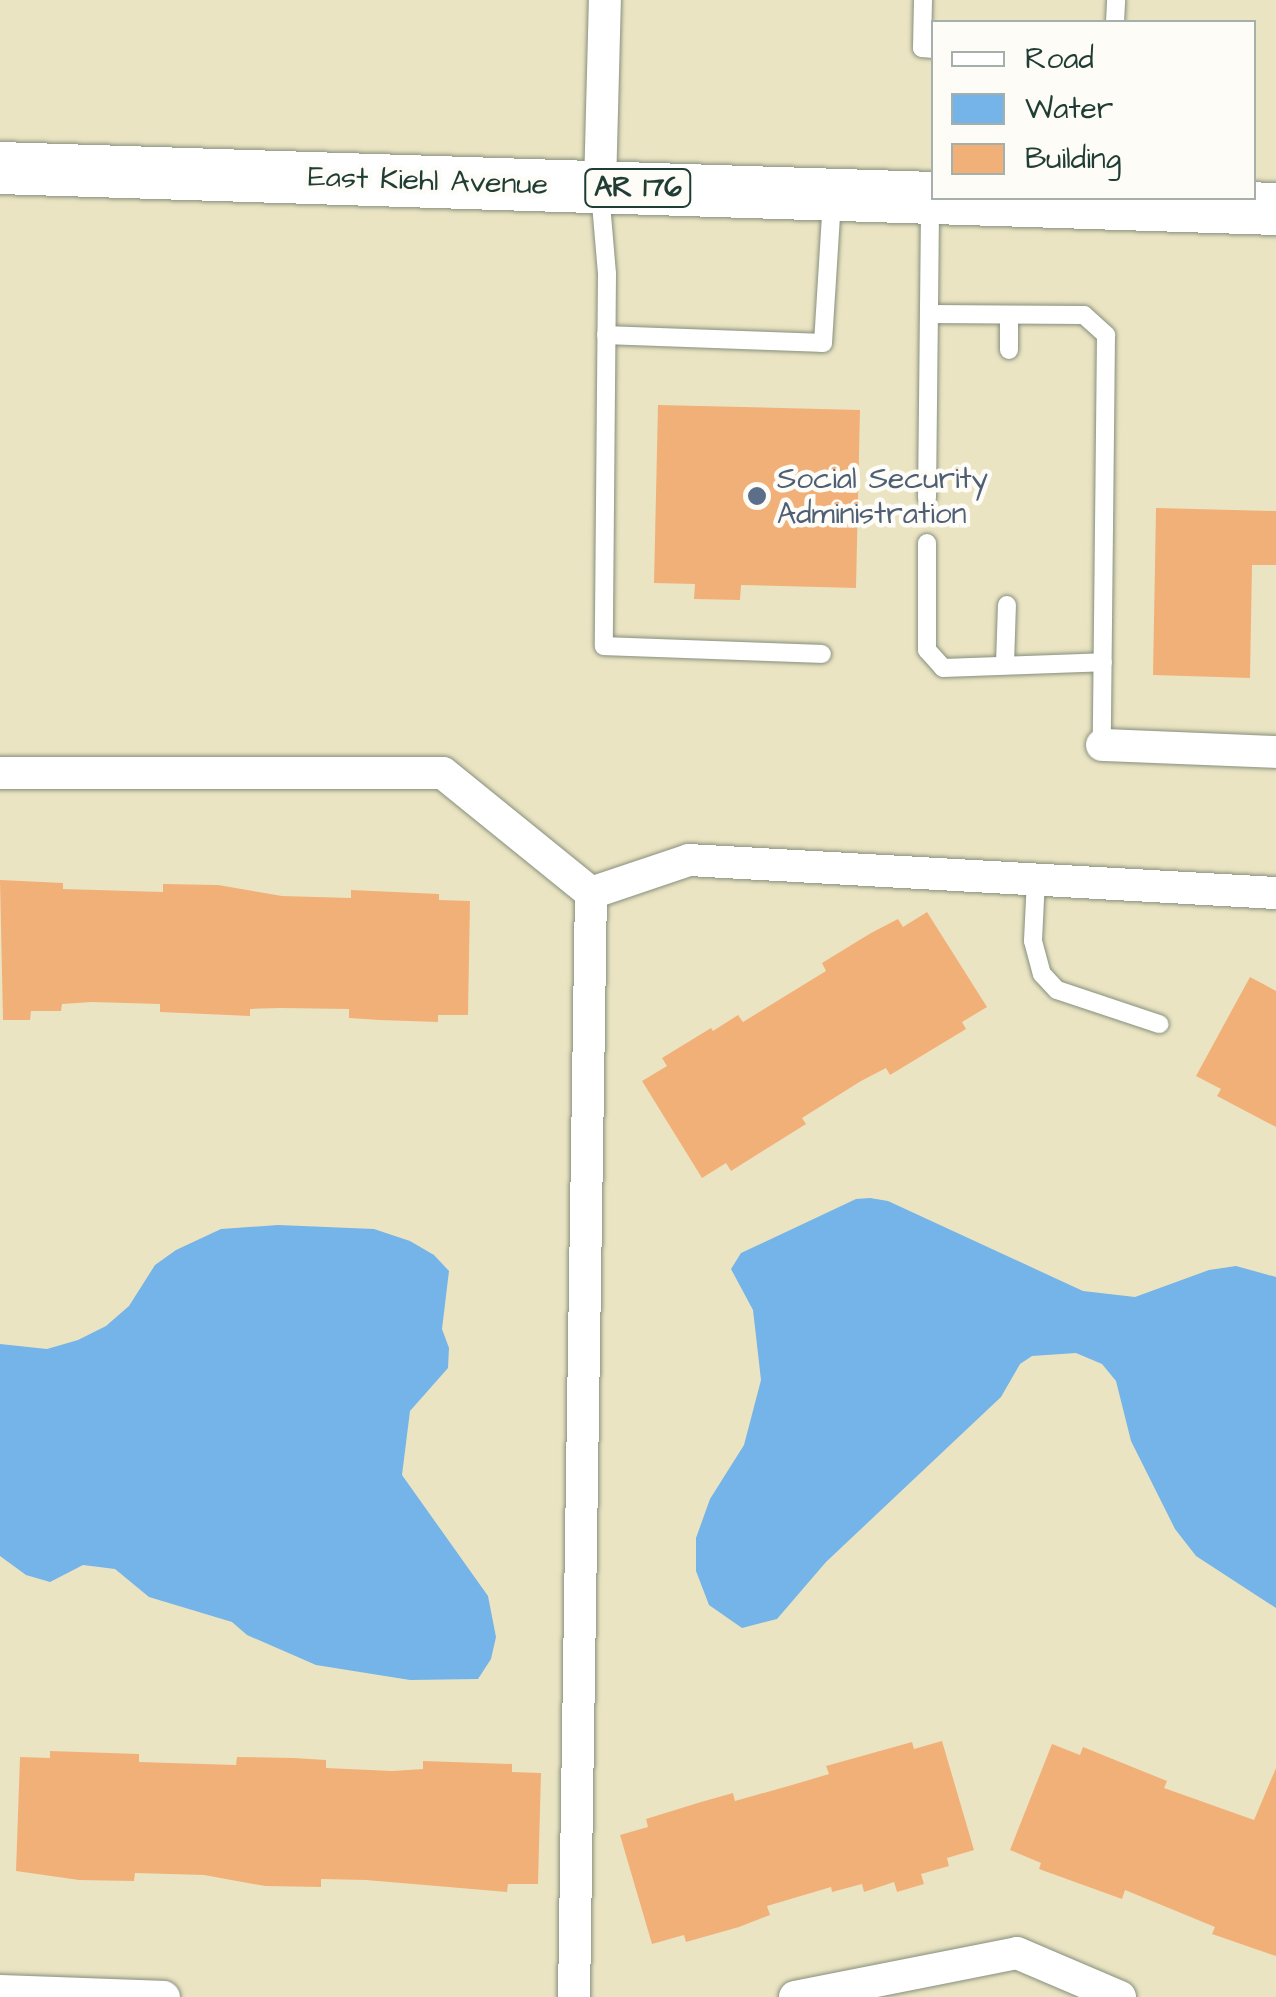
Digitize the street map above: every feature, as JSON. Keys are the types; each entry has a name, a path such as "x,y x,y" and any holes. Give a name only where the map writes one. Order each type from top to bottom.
{"main road":[{"name":"East Kiehl Avenue","path":"0,168 930,198"},
{"name":"East Kiehl Avenue","path":"1096,200 1276,209"}],"street":[{"path":"600,186 605,0"},
{"path":"1102,744 1276,752"},
{"path":"0,773 443,773 591,893"},
{"path":"591,893 689,860 1276,893"},
{"path":"574,1997 591,893"},
{"path":"795,1997 1017,1954 1120,1997"},
{"path":"0,1991 164,1997"}],"lane":[{"path":"923,0 928,48"},
{"path":"600,186 608,274 604,646 822,654"},
{"path":"606,335 823,343 832,194"},
{"path":"928,498 930,198"},
{"path":"930,314 1084,315 1106,335 1102,744"},
{"path":"1009,315 1009,350"},
{"path":"928,543 927,650 942,668 1103,662"},
{"path":"1005,664 1007,605"},
{"path":"1036,880 1032,941 1042,974 1057,990 1160,1024"}],"water":[{"path":"856,1199 888,1201 1083,1291 1135,1297 1209,1270 1236,1266 1276,1277 1276,1608 1196,1556 1175,1529 1131,1441 1116,1381 1102,1364 1076,1353 1032,1356 1020,1364 1001,1397 826,1562 777,1619 742,1628 709,1605 696,1571 696,1538 710,1499 744,1445 761,1380 753,1310 731,1269 741,1253"},
{"path":"278,1225 374,1229 410,1241 434,1255 449,1271 442,1329 449,1348 448,1368 410,1411 402,1475 488,1596 496,1637 491,1659 478,1679 410,1680 316,1665 247,1635 232,1622 149,1597 115,1569 83,1565 50,1582 26,1575 0,1556 0,1344 47,1349 78,1340 106,1326 129,1306 155,1265 176,1250 221,1229"}],"building":[{"name":"Social Security Administration","path":"658,405 860,410 856,588 741,585 740,600 694,599 695,584 654,583"},
{"path":"1156,508 1276,511 1276,565 1252,565 1250,678 1153,675"},
{"path":"0,880 63,883 63,889 163,892 163,884 218,885 282,896 351,898 351,890 439,894 439,900 470,901 468,1015 438,1015 438,1022 379,1020 349,1018 349,1009 280,1008 250,1009 250,1016 160,1012 160,1004 92,1002 62,1004 61,1011 31,1011 30,1020 3,1020"},
{"path":"927,912 987,1007 962,1022 966,1029 890,1075 886,1068 861,1081 802,1118 806,1124 731,1171 726,1163 702,1178 642,1081 667,1066 662,1058 738,1015 743,1022 826,971 822,963 871,933 898,919 903,927"},
{"path":"1250,977 1276,991 1276,1127 1217,1096 1221,1089 1196,1076"},
{"path":"942,1741 974,1850 947,1858 949,1866 921,1874 924,1884 897,1892 894,1882 864,1892 862,1884 832,1892 831,1887 767,1906 770,1915 739,1927 686,1942 684,1935 652,1944 620,1835 648,1827 646,1819 701,1802 733,1793 735,1801 829,1774 826,1766 912,1742 914,1749"},
{"path":"1052,1744 1080,1755 1083,1747 1167,1781 1164,1788 1254,1820 1276,1768 1276,1956 1212,1934 1215,1927 1125,1890 1122,1899 1039,1869 1041,1863 1010,1850"},
{"path":"50,1751 139,1754 139,1762 236,1765 237,1757 294,1758 326,1760 326,1768 392,1771 423,1769 423,1761 512,1764 512,1772 541,1773 538,1884 508,1884 507,1892 366,1880 321,1879 321,1887 265,1886 204,1875 135,1873 134,1881 79,1880 16,1871 20,1757 50,1758"}],"place":[{"name":"Social Security Administration","path":"757,496"}]}
